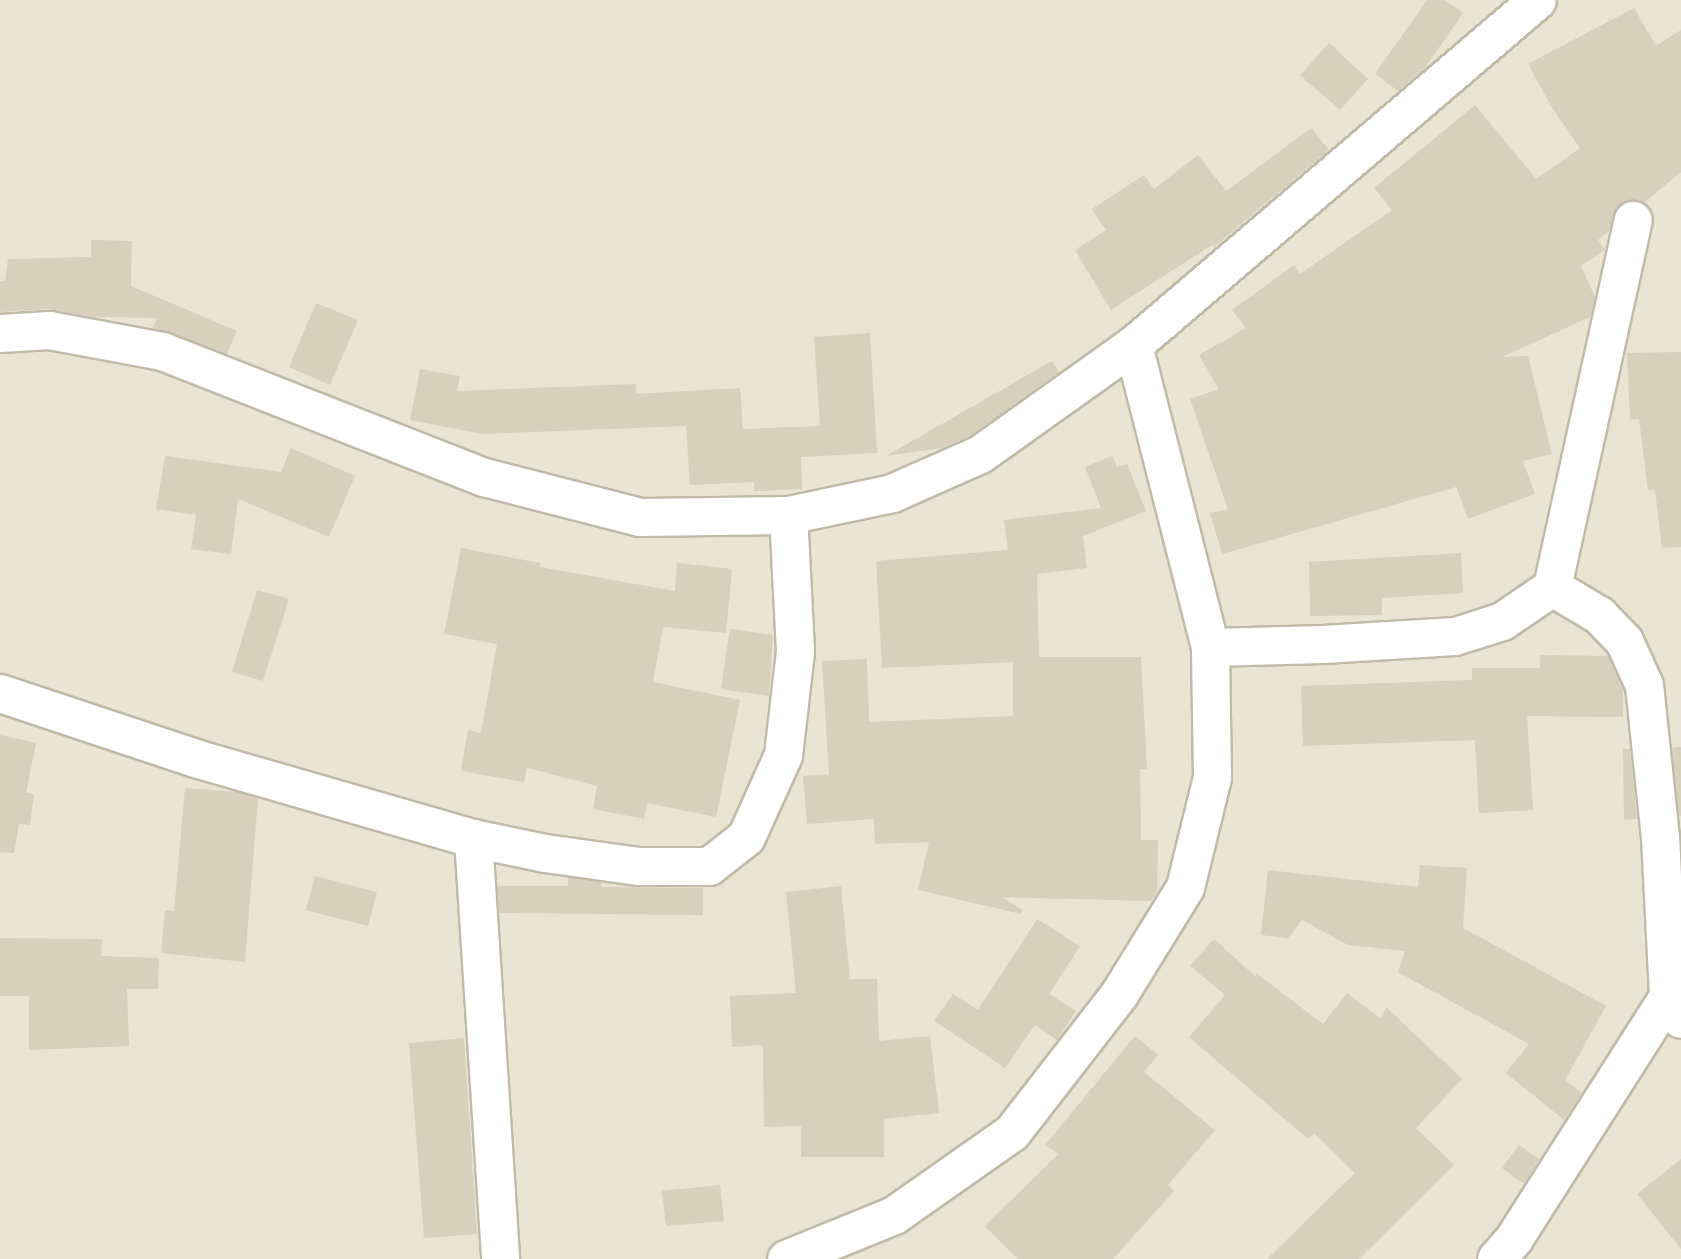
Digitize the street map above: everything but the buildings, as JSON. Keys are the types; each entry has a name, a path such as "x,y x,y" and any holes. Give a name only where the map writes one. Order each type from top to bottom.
{"street":[{"path":"0,333 48,330 162,351 484,477 640,517 788,514 892,493 980,454 1133,345 1537,0"},
{"path":"1210,647 1455,636 1502,621 1552,587 1633,220"},
{"path":"786,1259 894,1215 1012,1132 1119,994 1185,887 1212,777 1210,647 1133,345"},
{"path":"0,693 195,758 472,838 545,853 639,866 709,866 746,837 783,755 795,651 788,514"},
{"path":"1496,1259 1514,1238 1675,1007 1644,685 1624,641 1599,615 1552,587"},
{"path":"472,838 500,1259"}],"shaded area":[{"path":"0,0 1681,0 1681,1259 0,1259"}]}
